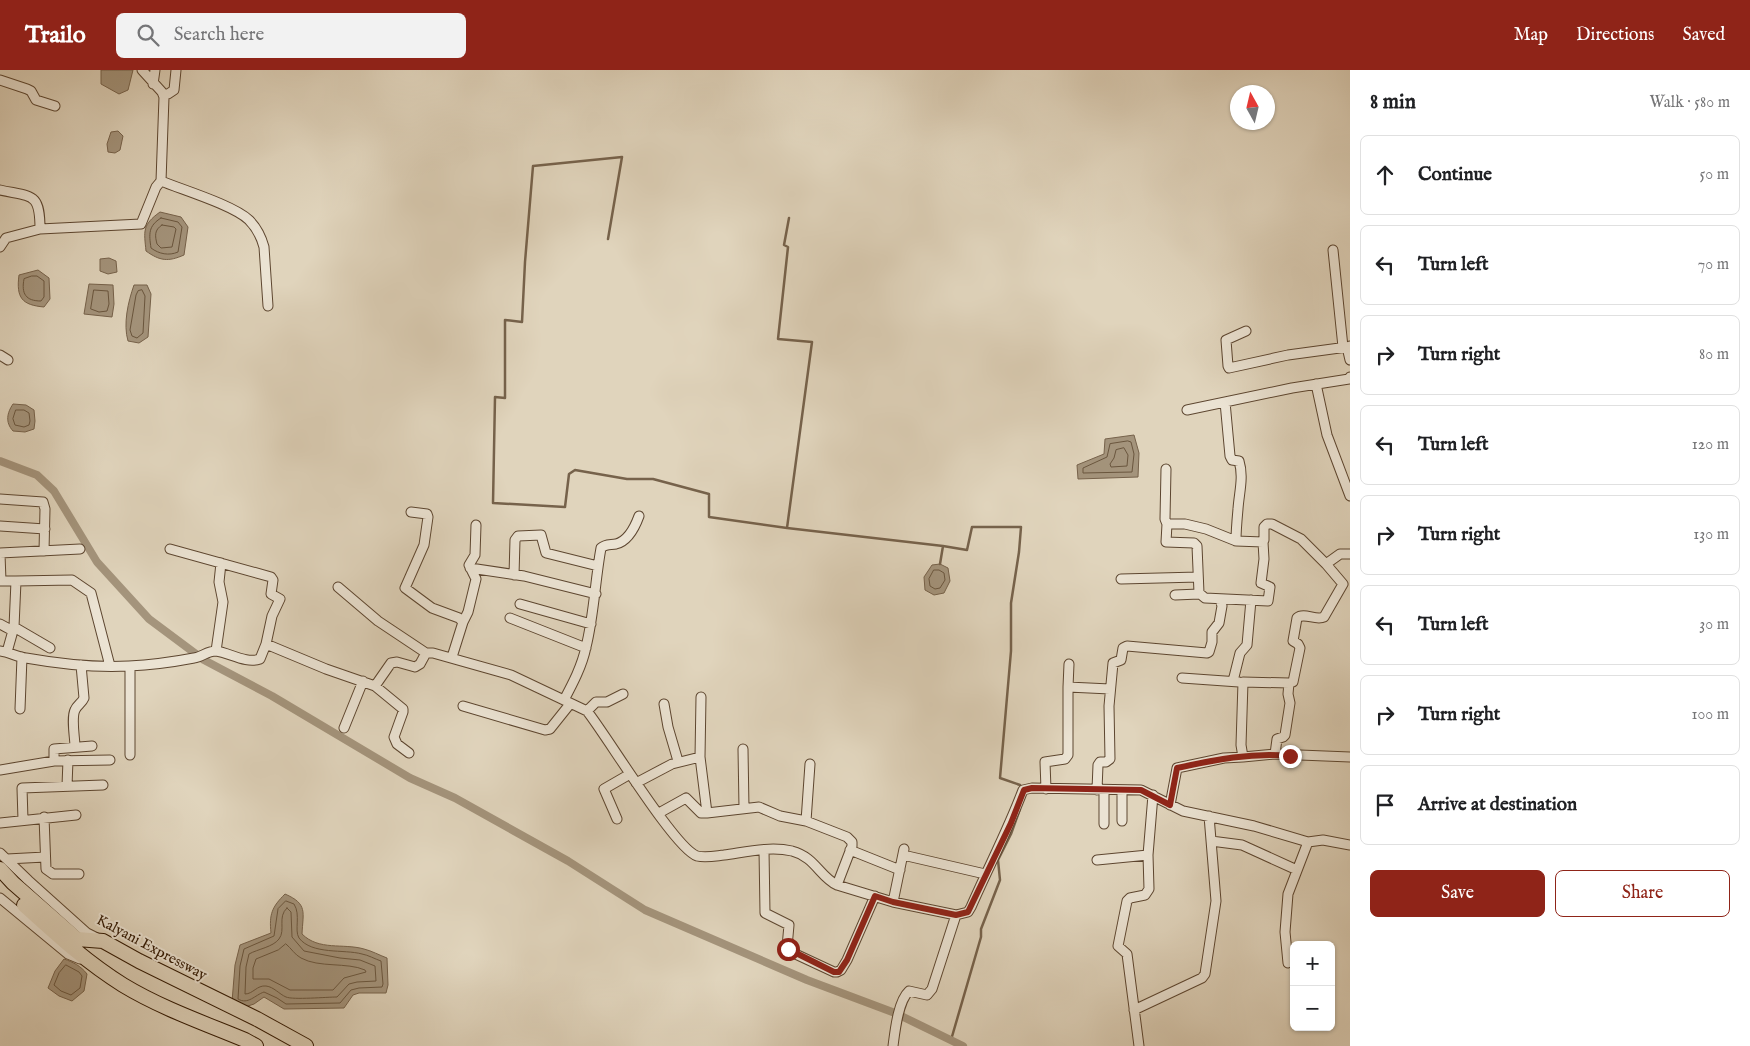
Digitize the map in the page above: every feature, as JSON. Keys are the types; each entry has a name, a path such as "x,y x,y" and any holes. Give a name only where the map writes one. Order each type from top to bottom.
{"highway":[{"name":"Kalyani Expressway","path":"2,860 13,883 76,939 103,941 306,1046"},
{"path":"0,883 92,965 124,986 256,1046"}],"street":[{"path":"0,76 4,70"},
{"path":"0,247 6,238 40,229 141,224 156,188 161,181 163,94 142,70"},
{"path":"153,84 155,70"},
{"path":"163,94 168,94 174,90 176,70"},
{"path":"0,80 27,89 36,100 55,106"},
{"path":"161,181 235,211 249,220 261,237 264,247 268,306"},
{"path":"0,190 32,198 39,207 40,229"},
{"path":"1333,250 1350,360"},
{"path":"1246,331 1226,340 1228,366 1230,368 1288,355 1347,347"},
{"path":"1187,410 1350,378"},
{"path":"1316,384 1327,435 1350,496"},
{"path":"1224,402 1230,456 1232,460 1239,461 1240,466 1241,487 1236,541"},
{"path":"1166,469 1165,520 1167,524 1165,541 1194,543 1197,546 1200,594 1204,598 1267,601 1269,599 1270,588 1261,583 1264,556 1264,527 1267,524 1272,524 1301,539 1326,564 1342,582 1343,586 1323,618 1302,615 1297,618 1292,639 1300,648 1294,680 1289,683 1182,678"},
{"path":"0,499 43,502 45,505 46,528 44,551"},
{"path":"411,512 427,514 428,517 424,545 406,584 406,590 432,608 459,618 464,622"},
{"path":"463,706 544,730 550,729 567,702 586,648 602,547 619,543 634,530 639,516"},
{"path":"1167,524 1185,524 1206,528 1236,541 1263,542"},
{"path":"452,657 468,612 476,579 469,563 475,555 476,525"},
{"path":"0,526 46,528"},
{"path":"514,575 514,540 518,536 541,535 546,553 598,566"},
{"path":"80,549 0,553 1,581 72,580 91,593 110,666"},
{"path":"16,581 13,629 4,652 22,658 67,665 110,666 156,664 197,658 211,652 260,659 266,644 272,616 280,600 271,594 273,578 170,549"},
{"path":"1326,564 1340,554 1350,554"},
{"path":"211,652 223,602 218,582 220,563"},
{"path":"470,568 514,575 596,594"},
{"path":"1121,579 1198,577"},
{"path":"338,587 378,622 426,653 452,657 511,675 587,712 598,725 636,783 686,849 698,856 764,850 790,851 808,859 833,884 893,902 956,915 968,912 971,907 985,874 1011,823 1024,790 1032,788 1141,790 1183,810 1254,826 1308,842 1323,840 1350,845"},
{"path":"1175,595 1200,594"},
{"path":"1104,824 1098,764 1110,759 1109,706 1113,663 1122,659 1125,646 1209,652 1212,632 1219,623 1222,606 1220,598"},
{"path":"1233,681 1239,655 1247,645 1252,600"},
{"path":"520,604 591,624"},
{"path":"510,618 586,648"},
{"path":"0,624 50,648"},
{"path":"266,644 326,669 375,686 403,709 394,737 397,744 409,753"},
{"path":"375,686 392,663 397,662 418,667 426,653"},
{"path":"20,709 22,658"},
{"path":"1046,789 1045,762 1063,760 1068,755 1069,664"},
{"path":"75,747 74,715 75,710 84,698 81,665"},
{"path":"130,666 130,754"},
{"path":"344,728 363,681"},
{"path":"1243,682 1243,757"},
{"path":"1275,754 1277,739 1285,735 1290,703 1288,694 1289,683"},
{"path":"1068,687 1110,689"},
{"path":"587,712 596,702 607,702 623,694"},
{"path":"700,697 700,757 707,813"},
{"path":"664,704 668,727 678,762"},
{"path":"54,761 54,748 92,746"},
{"path":"743,750 744,808"},
{"path":"1170,805 1177,768 1224,758 1275,754 1350,757"},
{"path":"636,783 678,762 700,757"},
{"path":"67,786 68,760"},
{"path":"0,770 54,761 110,760"},
{"path":"806,821 810,764"},
{"path":"617,819 604,789 630,774"},
{"path":"23,820 22,788 103,785"},
{"path":"1122,790 1122,821"},
{"path":"1139,1046 1127,954 1118,946 1127,901 1130,898 1148,893 1148,855 1152,795"},
{"path":"659,813 685,798 701,813 759,807 780,816 806,821 847,837 852,844 837,885"},
{"path":"0,823 76,814"},
{"path":"1134,1010 1204,977 1215,906 1209,816"},
{"path":"44,817 46,869 53,874 79,874"},
{"path":"1211,842 1242,845 1296,870"},
{"path":"1288,964 1285,932 1288,894 1308,842"},
{"path":"764,850 765,913 790,925 787,947 789,951 834,972 841,970 847,960 875,896"},
{"path":"850,850 900,870"},
{"path":"893,902 903,852 985,874"},
{"path":"1098,860 1148,855"},
{"path":"2,860 45,857"},
{"name":"Kalyani Expressway","path":"2,860 87,932 103,941"},
{"path":"0,898 68,954 92,965"},
{"path":"893,1046 904,996 909,990 927,995 932,989 956,915"}],"water":[{"path":"101,70 133,70 128,90 119,94 101,84"},
{"path":"118,131 123,136 120,150 115,153 108,152 107,144 111,132"},
{"path":"160,212 181,217 188,227 184,255 173,259 160,259 146,251 147,225"},
{"path":"109,258 116,261 117,272 108,274 100,271 100,259"},
{"path":"38,270 49,278 50,299 44,307 30,304 22,299 18,283 19,275"},
{"path":"89,284 113,285 114,304 112,317 84,314"},
{"path":"134,285 147,285 151,294 148,337 139,343 128,341 126,327 127,313"},
{"path":"13,404 26,405 34,410 34,429 25,432 13,431 8,418"},
{"path":"1134,435 1139,453 1138,477 1078,479 1077,465 1104,454 1105,439"},
{"path":"940,564 948,568 950,581 944,593 934,595 925,590 924,577 932,565"},
{"path":"285,894 298,901 301,905 303,914 302,934 309,939 324,945 356,947 387,958 388,985 386,993 359,993 353,995 344,1008 284,1009 264,997 254,1004 242,1008 232,1002 235,965 240,945 271,933 272,911"},
{"path":"64,959 71,961 87,974 84,991 72,1001 59,996 48,988 55,971"}],"waterway":[{"path":"608,239 622,157 533,166 522,322 505,320 505,398 495,397 493,503 565,507 569,474 575,470 627,479 653,479 709,494 709,517 787,528 967,550 972,527 1021,527 1011,603 1011,651 1000,778 1020,785 1022,788"},
{"path":"787,528 812,342 778,339 788,247 784,245 789,218"},
{"path":"0,461 37,475 54,491 97,562 149,619 204,660 272,696 410,778 455,798 568,861 645,910 807,980 895,1013 963,1046"},
{"path":"940,564 943,546"},
{"path":"951,1040 981,937 981,929 1000,880 998,860 1011,834 1020,809"}],"route":[{"path":"788,949 834,972 839,972 847,960 875,896 893,902 956,915 968,912 1011,823 1024,790 1028,788 1141,790 1170,805 1177,768 1224,758 1275,754 1290,756"}]}
